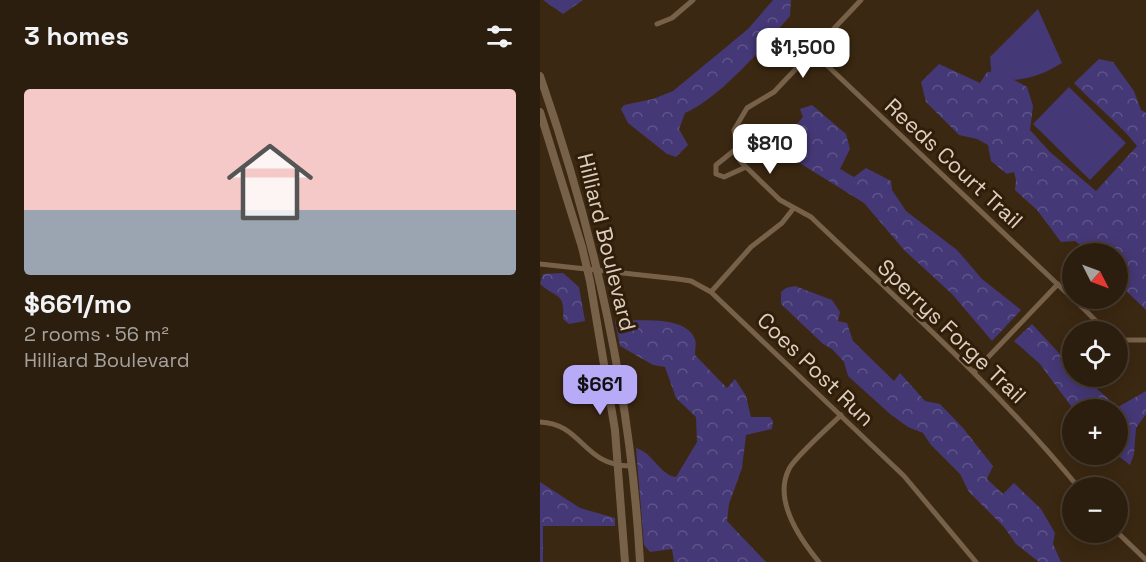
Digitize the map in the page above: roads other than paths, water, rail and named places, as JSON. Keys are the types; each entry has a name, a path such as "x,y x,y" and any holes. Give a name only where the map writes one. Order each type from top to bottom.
{"main road":[{"name":"Hilliard Boulevard","path":"540,76 574,179 593,268 621,376 637,510 640,562"},
{"name":"Hilliard Boulevard","path":"540,112 593,268 619,466 625,562"}],"street":[{"path":"657,24 672,18 693,0"},
{"path":"746,167 724,177 716,174 716,165 736,149 734,129 747,108 774,92 861,0"},
{"name":"Reeds Court Trail","path":"813,52 1062,288"},
{"name":"Sperrys Forge Trail","path":"736,149 740,161 746,167 793,209 811,217 974,372 1043,444 1070,477"},
{"path":"711,292 751,247 782,222 793,209"},
{"name":"Coes Post Run","path":"540,264 593,268 691,281 711,292 904,476 976,562"},
{"path":"974,372 1058,284"},
{"name":"Reeds Court Trail","path":"1084,309 1096,321"},
{"path":"1128,340 1146,340"},
{"path":"819,562 802,542 788,511 785,490 788,469 840,415"},
{"path":"540,422 568,429 596,458 619,466 630,466"},
{"path":"1128,543 1146,560"}]}
